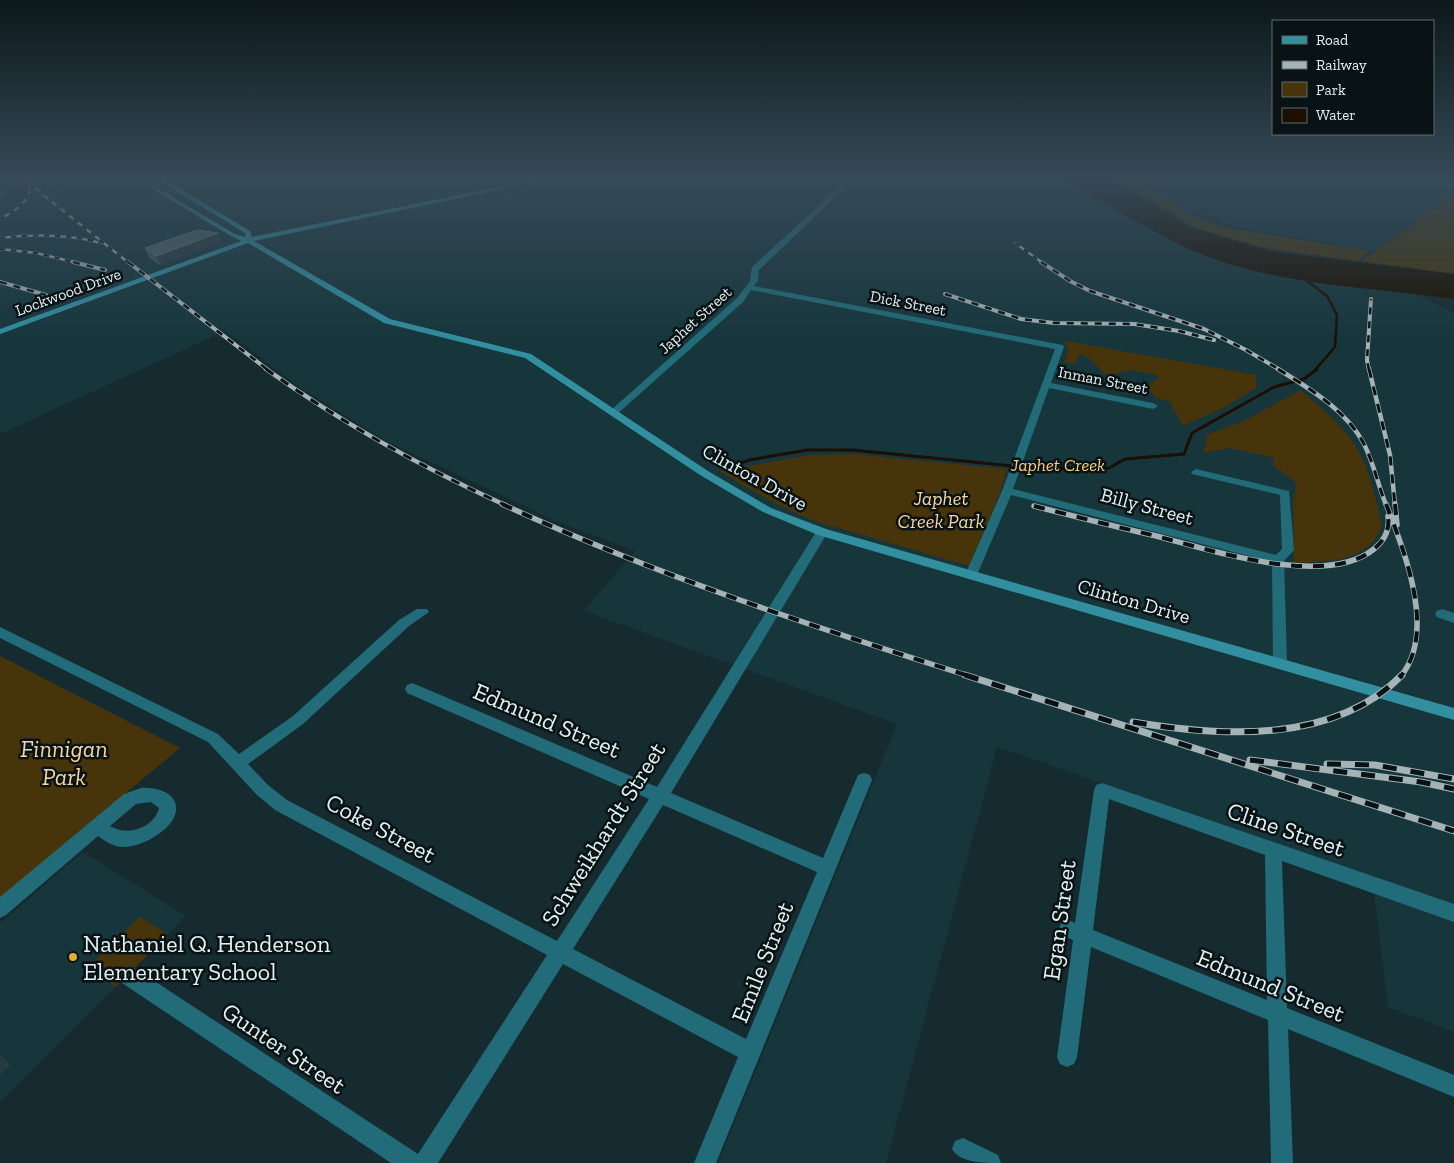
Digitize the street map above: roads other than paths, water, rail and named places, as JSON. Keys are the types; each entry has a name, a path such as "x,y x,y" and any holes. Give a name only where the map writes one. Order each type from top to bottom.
{"main road":[{"name":"Clinton Drive","path":"232,232 246,238 387,321 528,356 704,473 767,510 822,532 1280,662 1454,714"},
{"name":"Clinton Drive","path":"246,238 248,232"},
{"name":"Lockwood Drive","path":"0,326 246,238 274,232"},
{"name":"Lockwood Drive","path":"0,332 246,238"}],"street":[{"name":"Japhet Street","path":"612,413 740,300 751,288 756,276 755,269 794,232"},
{"name":"Dick Street","path":"751,288 1060,347 1047,384"},
{"name":"Inman Street","path":"1047,384 1153,406"},
{"path":"971,575 1008,488 1047,384"},
{"path":"1196,472 1285,493 1288,550 1278,560 1280,662"},
{"name":"Billy Street","path":"1008,488 1278,560"},
{"name":"Schweikhardt Street","path":"425,1163 660,796 822,532"},
{"path":"238,763 298,720 404,623 422,612"},
{"name":"Coke Street","path":"0,632 213,738 267,796 281,805 751,1053"},
{"name":"Edmund Street","path":"412,689 828,868"},
{"name":"Emile Street","path":"705,1163 864,780"},
{"name":"Cline Street","path":"1102,790 1454,913"},
{"name":"Egan Street","path":"1067,1057 1075,932 1102,790"},
{"path":"0,909 98,827"},
{"path":"1273,849 1282,1163"},
{"name":"Edmund Street","path":"1075,932 1454,1086"},
{"name":"Gunter Street","path":"129,976 411,1163"},
{"path":"962,1149 990,1163"}],"water":[{"path":"1155,232 1208,232 1270,251 1454,274 1454,299 1312,282 1256,271 1206,256"}],"waterway":[{"name":"Japhet Creek","path":"1302,277 1327,296 1337,315 1335,347 1315,370"},
{"name":"Japhet Creek","path":"728,468 749,460 807,450 853,450 1034,468 1109,468 1125,459 1184,454 1192,433 1274,387 1304,379 1317,369"}],"railway":[{"path":"90,232 129,263"},
{"path":"0,238 51,236 101,243"},
{"path":"1015,243 1043,263"},
{"path":"0,249 36,253 78,263"},
{"path":"73,262 105,270"},
{"path":"128,262 268,370"},
{"path":"1041,262 1070,281 1090,291 1204,329 1280,370"},
{"path":"0,282 46,295"},
{"path":"945,294 1021,319 1054,323 1134,324 1179,331 1214,340"},
{"path":"1369,370 1367,360 1371,299"},
{"path":"266,369 324,408 382,443 505,505"},
{"path":"1278,369 1326,401 1356,432 1364,444 1386,505"},
{"path":"1369,369 1390,455 1395,505"},
{"path":"502,504 616,553 733,598 969,676"},
{"path":"1386,504 1408,567 1417,614 1416,637 1411,658 1401,676"},
{"path":"1395,504 1397,525"},
{"path":"1034,506 1203,549 1266,562 1297,566 1327,566 1353,560 1374,549 1386,535 1388,516"},
{"path":"965,675 1454,831"},
{"path":"1133,722 1203,731 1239,732 1275,730 1310,724 1344,714 1375,697 1401,676"},
{"path":"1250,760 1421,782 1454,789"},
{"path":"1327,764 1375,765 1454,779"}],"place":[{"name":"Nathaniel Q. Henderson Elementary School","path":"73,957"}],"park label":[{"name":"Japhet Creek Park","path":"941,510"},
{"name":"Finnigan Park","path":"64,762"}]}
